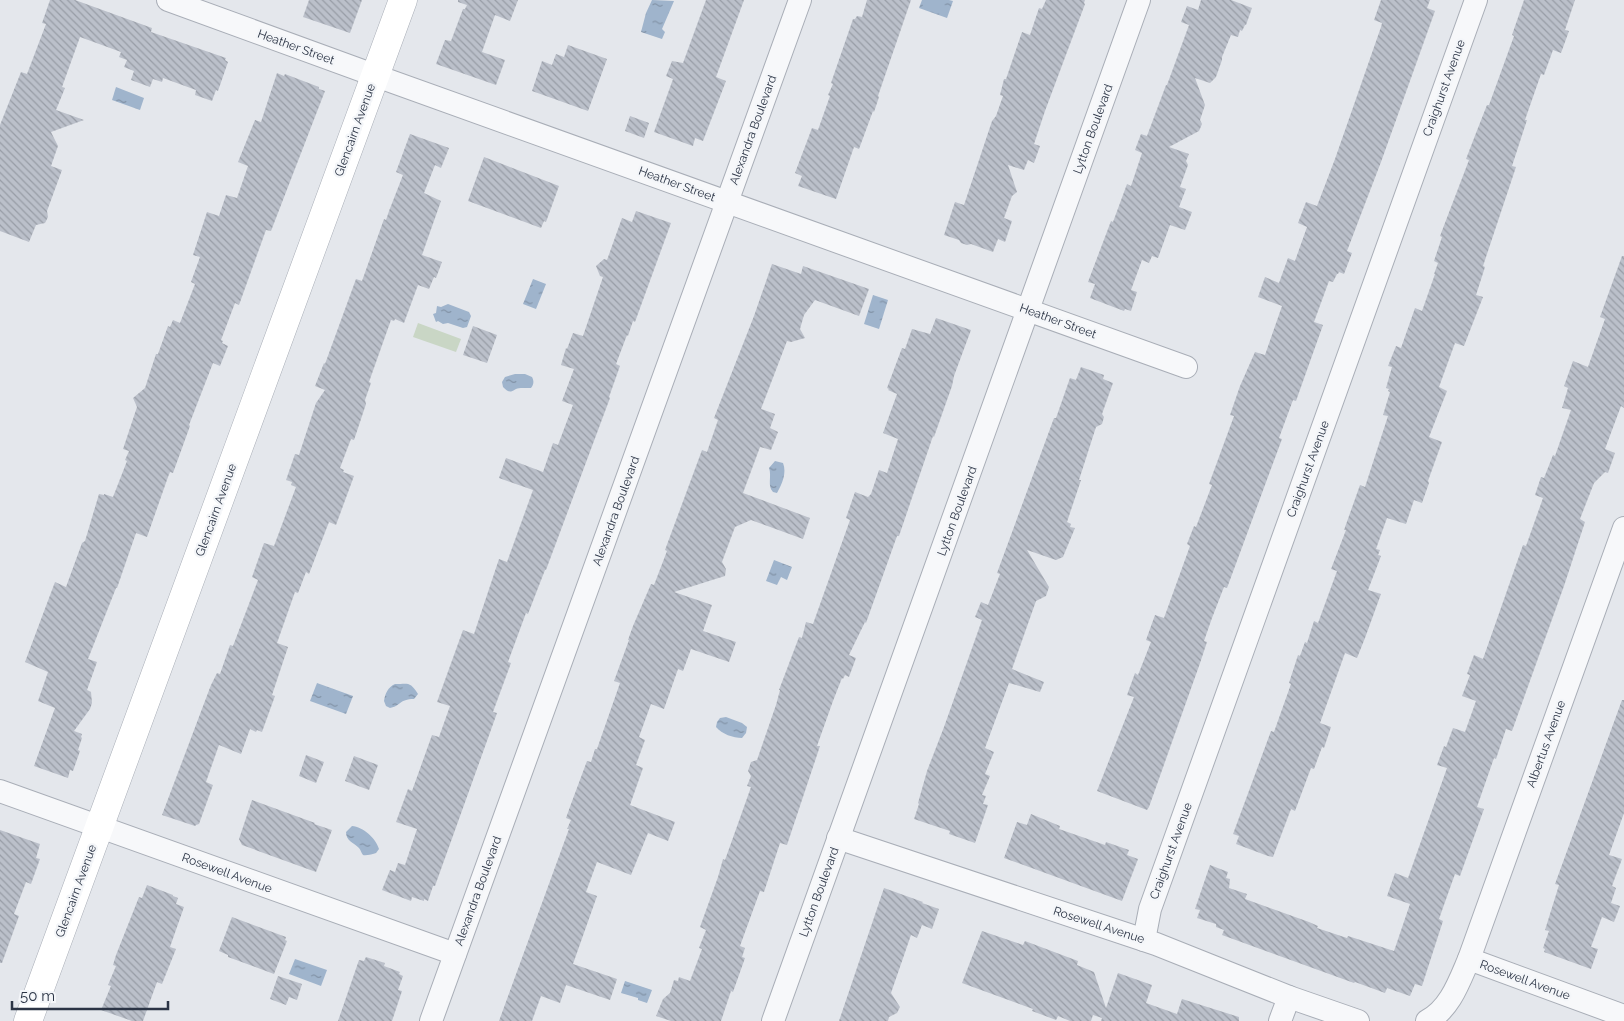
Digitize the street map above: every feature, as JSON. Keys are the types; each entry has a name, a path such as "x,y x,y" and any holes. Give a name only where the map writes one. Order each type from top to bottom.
{"street":[{"name":"Heather Street","path":"168,0 1186,367"},
{"name":"Glencairn Avenue","path":"28,1021 403,0"},
{"name":"Alexandra Boulevard","path":"431,1021 800,0"},
{"name":"Lytton Boulevard","path":"773,1021 1139,0"},
{"name":"Craighurst Avenue","path":"1144,940 1150,909 1476,0"},
{"name":"Albertus Avenue","path":"1469,959 1624,528"},
{"name":"Rosewell Avenue","path":"0,791 455,954"},
{"name":"Rosewell Avenue","path":"838,838 1144,940 1289,997 1358,1021"},
{"name":"Rosewell Avenue","path":"1426,1021 1434,1017 1447,1003 1469,959 1624,1016"},
{"path":"1280,1021 1289,997"}],"green space":[{"path":"418,323 461,339 456,352 413,337"}],"water":[{"path":"652,0 674,1 662,29 665,32 662,39 641,32"},
{"path":"922,0 953,1 947,18 919,8"},
{"path":"116,87 144,98 140,110 112,100"},
{"path":"533,279 546,284 536,309 523,304"},
{"path":"873,295 888,300 879,329 864,324"},
{"path":"448,304 469,312 471,316 467,327 463,328 448,323 436,322 433,314 436,313 437,306 441,307"},
{"path":"525,374 532,377 533,385 531,388 506,390 502,382 505,377"},
{"path":"775,461 783,463 784,471 777,493 771,490 769,468"},
{"path":"774,560 792,567 787,580 781,577 777,585 766,581"},
{"path":"317,683 353,696 346,714 310,701"},
{"path":"395,684 408,684 418,694 414,699 405,700 390,708 386,706 384,698 389,689"},
{"path":"726,717 747,727 746,733 742,738 728,735 716,727 720,718"},
{"path":"352,826 360,828 372,837 379,849 376,853 363,855 346,835 346,832"},
{"path":"295,959 327,970 321,986 289,974"},
{"path":"625,981 652,990 647,1003 621,993"}],"building":[{"path":"50,0 75,0 152,28 151,32 226,58 225,60 228,62 218,91 216,90 212,101 195,95 196,90 163,78 162,82 153,79 150,87 131,80 134,71 124,67 127,60 119,57 121,52 80,37 62,87 65,88 56,110 84,120 51,132 58,146 51,166 62,170 47,211 48,217 45,223 36,225 29,242 0,231 0,125 21,72 27,74 46,24 42,23"},
{"path":"309,0 362,0 350,33 303,17"},
{"path":"458,0 518,0 510,21 495,15 482,52 505,60 496,85 436,64 445,40 451,41 463,9 467,5 458,2"},
{"path":"706,0 744,0 716,77 726,81 703,141 695,138 693,146 654,132 673,79 666,76 672,61 683,63"},
{"path":"867,0 911,0 874,112 859,149 854,147 836,199 798,186 802,176 795,173 812,128 818,130 830,96 828,95 833,84 831,83 853,19 857,16 862,17"},
{"path":"1046,0 1085,0 1085,4 1034,144 1040,146 1034,163 1028,160 1024,170 1008,165 1017,192 1012,196 1004,218 1012,221 1005,242 998,239 993,252 971,244 961,243 959,240 944,235 955,202 964,205 992,121 996,116 1003,96 1000,95 1004,79 1006,79 1022,32 1030,35 1039,8 1042,9"},
{"path":"1201,0 1231,0 1252,8 1246,25 1242,31 1240,30 1238,37 1231,35 1216,77 1210,83 1195,78 1205,105 1200,120 1202,124 1199,131 1169,147 1189,154 1186,161 1188,165 1180,187 1186,189 1179,207 1192,212 1185,230 1170,225 1158,258 1152,256 1149,263 1142,260 1131,290 1137,292 1131,311 1125,309 1124,311 1090,298 1095,284 1088,282 1127,184 1131,186 1142,153 1135,150 1141,134 1147,136 1189,25 1181,22 1187,6 1198,10"},
{"path":"1381,0 1430,0 1427,8 1435,11 1347,251 1352,253 1344,274 1339,272 1333,282 1329,281 1314,322 1323,325 1296,401 1293,400 1279,438 1282,439 1227,588 1224,587 1212,618 1204,641 1207,642 1199,666 1147,810 1097,791 1134,697 1127,695 1135,673 1138,675 1151,642 1146,640 1155,615 1164,618 1190,546 1187,544 1194,526 1196,527 1212,485 1209,484 1234,416 1230,415 1240,386 1255,352 1265,355 1282,306 1258,297 1265,277 1279,283 1288,258 1295,261 1307,227 1298,223 1306,202 1317,206 1335,159 1381,27 1382,23 1374,20"},
{"path":"1524,0 1575,0 1565,30 1569,31 1561,53 1553,50 1544,75 1541,74 1512,166 1516,167 1483,266 1485,267 1476,295 1483,297 1464,346 1455,343 1439,387 1447,391 1429,437 1442,442 1422,503 1414,500 1406,524 1387,518 1376,549 1380,550 1378,555 1381,556 1368,590 1381,594 1357,658 1345,653 1320,723 1331,727 1324,748 1322,747 1314,769 1311,768 1295,811 1291,809 1273,857 1268,856 1236,844 1239,836 1233,834 1271,731 1274,732 1291,684 1289,683 1298,655 1300,656 1305,642 1307,643 1314,621 1318,623 1337,571 1331,569 1360,485 1365,487 1388,416 1383,415 1390,392 1386,388 1392,367 1388,366 1396,346 1401,348 1415,308 1422,311 1438,263 1434,261 1442,237 1440,236 1469,160 1466,159 1487,105 1489,105 1514,36 1512,35"},
{"path":"568,45 607,59 588,111 532,91 542,61 552,65 556,54 564,57"},
{"path":"277,73 284,76 285,74 325,91 271,231 266,230 239,305 235,303 221,340 223,341 222,343 228,346 220,366 213,363 173,473 170,472 168,477 147,537 136,533 117,588 88,659 97,662 87,690 91,692 92,703 90,709 74,731 82,734 82,738 73,771 70,770 68,778 34,766 55,708 38,701 48,672 25,662 55,582 66,587 82,543 85,541 99,494 113,497 127,461 125,460 129,451 123,449 137,407 133,398 145,388 156,354 158,354 168,326 170,327 173,320 180,323 195,284 191,282 200,257 193,255 207,212 219,216 226,195 237,198 248,166 238,162 255,120 261,122"},
{"path":"630,116 649,123 644,138 625,131"},
{"path":"410,134 449,148 441,168 435,165 424,193 441,201 422,255 442,262 436,278 434,277 429,289 418,285 404,323 395,319 394,321 391,320 369,382 371,383 365,400 366,404 354,440 351,439 340,468 344,470 343,472 354,476 336,525 329,522 309,574 306,572 298,593 295,592 277,643 288,647 272,695 275,696 262,732 250,729 241,754 219,745 206,782 213,785 199,824 195,826 162,815 211,685 217,673 220,674 230,645 233,646 258,580 252,577 264,543 274,546 296,487 291,485 292,482 286,480 295,454 299,455 316,403 325,390 315,386 356,279 362,281 384,219 386,220 403,175 396,172"},
{"path":"484,157 559,186 546,222 544,221 541,228 468,201"},
{"path":"636,211 671,223 635,322 633,321 616,364 620,366 610,398 546,570 528,614 526,613 508,662 511,663 493,712 497,713 435,886 433,886 428,901 412,897 411,901 382,890 390,870 395,872 398,863 405,865 417,829 396,822 408,789 412,791 432,735 439,737 450,706 437,702 463,630 474,634 499,559 507,562 533,490 499,478 506,458 543,472 553,443 558,445 573,405 562,401 574,369 561,365 566,348 573,333 583,336 603,277 600,276 596,266 604,259 607,260 622,218 632,222"},
{"path":"1622,256 1624,256 1624,408 1621,406 1605,449 1615,453 1608,473 1605,472 1594,483 1580,519 1585,522 1564,586 1512,731 1506,729 1496,759 1494,758 1477,807 1484,809 1460,876 1455,874 1439,919 1443,921 1422,986 1415,984 1410,996 1387,988 1385,993 1222,935 1224,930 1216,927 1216,924 1197,918 1200,910 1195,909 1210,865 1228,872 1226,878 1230,879 1229,888 1247,894 1245,899 1309,922 1318,926 1317,928 1394,951 1410,904 1387,896 1395,873 1408,878 1447,768 1437,765 1444,746 1446,747 1453,728 1465,732 1476,701 1462,696 1470,675 1467,674 1474,655 1483,659 1523,545 1526,546 1543,498 1535,495 1541,477 1544,478 1553,455 1555,456 1571,410 1562,408 1568,388 1564,386 1573,361 1588,367 1605,319 1600,317"},
{"path":"772,264 801,274 803,266 869,289 859,316 815,300 804,315 800,329 805,338 791,342 787,341 761,409 775,414 770,428 778,432 771,450 760,447 743,493 810,518 803,539 751,520 735,527 722,562 726,569 725,576 674,592 712,605 703,631 736,642 729,662 691,649 683,671 678,669 664,709 651,704 639,737 645,740 636,765 643,768 630,805 675,822 668,841 648,833 631,875 597,862 586,892 597,896 573,964 617,979 610,1000 566,985 560,1003 541,996 532,1021 499,1021 569,829 567,829 571,820 566,818 571,804 587,761 591,762 595,749 597,749 620,683 614,681 633,626 651,584 654,585 702,450 707,452 718,420 714,418"},
{"path":"936,318 971,330 899,536 897,536 866,623 849,655 856,658 849,677 845,675 842,678 833,701 817,746 820,746 787,845 780,843 764,892 760,891 740,946 745,948 742,957 745,958 733,992 731,991 721,1021 671,1021 656,1016 663,999 670,993 674,980 678,981 679,977 690,981 702,949 699,948 706,930 700,927 723,859 725,860 751,787 747,786 751,776 748,771 751,762 757,760 776,705 779,690 799,637 802,638 806,622 813,624 850,520 846,518 855,492 868,497 871,494 879,470 887,473 898,439 883,433 897,394 887,388 902,348 905,349 912,329 930,334"},
{"path":"473,326 497,335 487,363 463,355"},
{"path":"1081,367 1104,375 1103,379 1113,383 1102,414 1104,417 1102,424 1096,427 1079,480 1081,480 1067,522 1071,524 1070,527 1075,528 1063,557 1056,560 1027,550 1049,587 1046,596 1036,601 1012,669 1044,682 1040,692 1009,683 985,748 994,752 985,774 990,776 982,795 986,796 983,804 988,805 975,843 949,834 950,831 914,819 927,771 982,620 975,617 981,602 988,605 1000,574 997,573 1054,418 1056,418 1070,378 1076,380"},
{"path":"1622,700 1624,700 1624,813 1609,855 1622,859 1612,886 1616,888 1611,903 1620,906 1614,922 1602,917 1591,947 1598,949 1591,969 1544,952 1545,949 1543,948 1549,931 1545,930 1559,885 1555,884"},
{"path":"306,755 324,762 316,783 299,776"},
{"path":"354,756 378,765 369,790 345,781"},
{"path":"252,800 332,830 316,872 242,845 239,839"},
{"path":"1031,814 1060,826 1059,829 1105,845 1106,842 1129,850 1127,855 1138,859 1122,901 1004,858 1017,822 1027,825"},
{"path":"0,830 40,844 36,858 40,859 31,884 26,882 14,914 19,916 2,963 0,963"},
{"path":"147,885 173,895 178,898 176,904 184,907 170,947 176,949 162,984 157,982 143,1021 132,1021 101,1010 111,986 108,985 116,966 113,965 116,955 139,897 142,898"},
{"path":"884,888 939,909 932,929 922,925 917,938 911,935 891,993 900,1007 897,1013 889,1017 888,1021 839,1021"},
{"path":"232,917 286,937 285,940 287,941 274,974 228,957 228,955 219,951"},
{"path":"982,931 1023,945 1025,941 1078,961 1077,965 1094,972 1106,1008 1118,973 1152,985 1146,1003 1177,1014 1182,999 1239,1017 1239,1021 1101,1021 1102,1018 1093,1015 1091,1021 1070,1021 1058,1016 1056,1020 1032,1011 1033,1009 962,983"},
{"path":"366,957 385,963 384,966 400,972 399,974 403,976 398,990 402,991 392,1021 338,1021 359,960 364,961"},
{"path":"278,976 302,984 297,1000 289,997 286,1005 270,999"}]}
